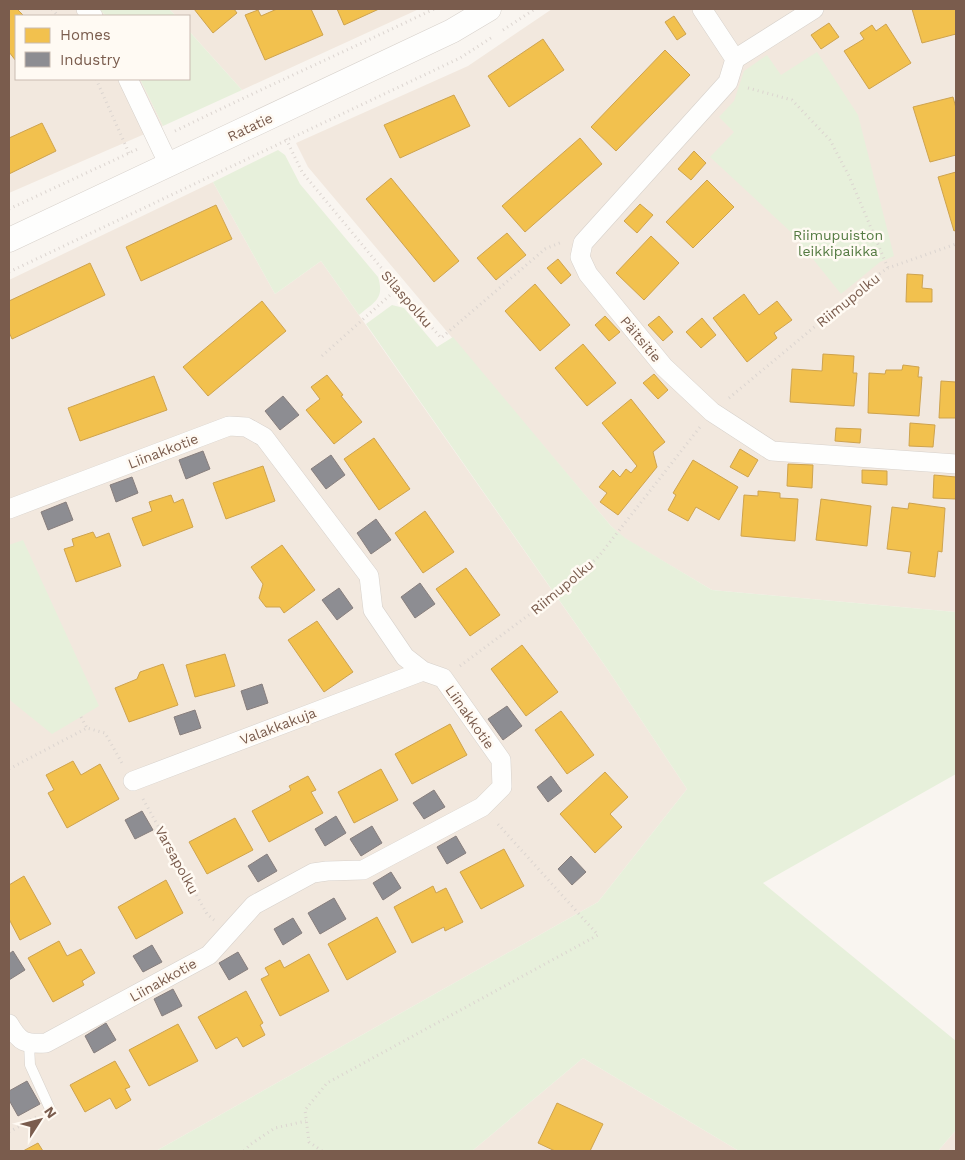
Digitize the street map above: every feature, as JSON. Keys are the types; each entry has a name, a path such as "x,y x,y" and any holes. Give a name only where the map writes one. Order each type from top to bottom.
{"street":[{"name":"Ratatie","path":"9,240 452,31 489,9"},
{"path":"702,9 735,59"},
{"path":"583,243 728,82 735,59 814,9"},
{"path":"128,80 169,165"},
{"name":"Päitsitie","path":"583,243 580,256 588,274 664,367 712,412 772,451 956,464"},
{"name":"Liinakkotie","path":"9,509 229,426 246,427 264,437 369,576 373,610 404,656 423,671 443,678 501,760 502,787 482,807 363,870 313,873 254,905 209,954 46,1043 29,1044"},
{"name":"Valakkakuja","path":"133,781 423,671"},
{"path":"9,1024 15,1036 29,1044"}],"lane":[{"path":"29,1044 30,1065 50,1109"}],"path":[{"path":"9,209 434,9"},
{"path":"9,272 460,58 535,9"},
{"path":"96,80 129,153"},
{"path":"728,82 792,100 830,140 849,176 888,268"},
{"name":"Silaspolku","path":"276,115 302,172 441,338 545,249 561,242 583,243"},
{"name":"Riimupolku","path":"730,398 872,279 888,268 956,244"},
{"path":"322,356 398,288"},
{"name":"Riimupolku","path":"443,678 565,588 599,556 698,430"},
{"path":"9,769 88,728 81,717"},
{"name":"Varsapolku","path":"88,728 105,733 207,914 228,934"},
{"path":"322,1151 309,1142 305,1110 327,1084 598,935 482,807"},
{"path":"9,1132 50,1109"},
{"path":"244,1151 275,1128 306,1121"}],"shaded area":[{"path":"9,9 99,9 105,15 15,15 15,80 140,80 163,126 9,193"},
{"path":"169,9 419,9 242,90 190,32 190,15 175,15"},
{"path":"552,9 956,9 956,612 712,590 624,538 611,526 308,167 296,143 468,66"},
{"path":"213,182 275,294 321,261 608,670 687,789 598,902 156,1151 9,1151 9,280"},
{"path":"583,1058 739,1151 472,1151"},
{"path":"956,1130 956,1151 938,1151"}],"green space":[{"path":"99,9 169,9 175,15 105,15"},
{"path":"190,32 242,90 163,126 140,80 190,80"},
{"name":"Riimupuiston leikkipaikka","path":"817,52 858,115 894,256 880,262 841,294 793,234 710,157 734,132 719,117 734,101 744,71 767,55 781,75"},
{"path":"278,150 285,155 300,184 378,277 380,290 377,299 359,315 321,261 275,294 213,182"},
{"path":"392,305 404,308 437,347 453,337 611,526 625,538 712,590 956,612 956,774 763,883 956,1041 956,1130 938,1151 739,1151 583,1058 472,1151 156,1151 598,902 687,789 608,670 366,324"},
{"path":"23,540 99,706 52,734 11,701 9,696 9,545"}],"building: Homes":[{"path":"9,9 17,9 23,15 15,15 15,60 9,52"},
{"path":"194,9 234,9 237,13 213,33"},
{"path":"277,9 311,9 323,35 265,60 245,15 258,10 261,16"},
{"path":"337,9 379,9 344,25"},
{"path":"912,9 956,9 956,34 922,43"},
{"path":"674,16 686,34 677,40 665,22"},
{"path":"829,23 839,37 821,49 811,35"},
{"path":"886,24 911,63 869,89 844,51 864,39 860,33 872,25 876,31"},
{"path":"543,39 564,70 509,107 488,76"},
{"path":"665,50 690,75 616,151 591,127"},
{"path":"454,95 470,126 400,158 384,125"},
{"path":"953,97 956,108 956,155 930,162 913,107"},
{"path":"42,123 56,151 9,174 9,138"},
{"path":"580,138 602,164 525,232 502,206"},
{"path":"694,151 706,163 691,180 678,169"},
{"path":"956,172 956,230 954,231 938,177"},
{"path":"391,178 459,261 434,282 366,199"},
{"path":"707,180 734,207 693,248 666,222"},
{"path":"640,204 653,215 637,233 624,221"},
{"path":"216,205 232,239 141,281 126,247"},
{"path":"507,233 526,255 496,280 477,258"},
{"path":"651,236 679,263 644,300 616,273"},
{"path":"558,259 571,275 561,284 547,268"},
{"path":"90,263 105,295 12,339 9,332 9,301"},
{"path":"907,274 923,275 922,288 932,289 932,302 906,302"},
{"path":"535,284 570,325 540,351 505,311"},
{"path":"744,294 759,315 777,301 792,320 774,333 777,338 747,362 713,318"},
{"path":"262,301 286,331 208,396 183,367"},
{"path":"605,316 620,332 609,341 595,325"},
{"path":"659,316 673,332 663,341 648,325"},
{"path":"702,318 716,335 701,348 686,332"},
{"path":"583,344 616,383 587,406 555,368"},
{"path":"823,354 854,356 853,373 857,373 854,406 790,402 792,369 822,371"},
{"path":"903,365 919,367 918,377 922,377 919,416 868,413 869,373 885,374 886,370 902,370"},
{"path":"654,374 668,390 658,399 643,383"},
{"path":"327,375 362,422 334,444 306,410 320,399 311,387"},
{"path":"154,376 167,410 80,441 68,408"},
{"path":"941,381 956,382 956,418 939,418"},
{"path":"631,399 665,442 653,452 657,467 618,515 600,502 607,493 599,487 613,470 620,477 626,469 631,473 637,466 602,423"},
{"path":"910,423 935,425 933,447 909,446"},
{"path":"836,428 861,429 860,443 835,441"},
{"path":"374,438 410,489 379,510 344,459"},
{"path":"740,449 758,460 748,477 730,467"},
{"path":"693,460 738,487 719,520 696,507 688,521 668,510 676,495 673,493"},
{"path":"788,464 813,465 812,488 787,486"},
{"path":"263,466 275,501 226,519 213,483"},
{"path":"862,470 887,471 887,485 862,483"},
{"path":"934,475 956,477 956,499 933,498"},
{"path":"758,491 780,493 780,498 798,499 795,541 741,536 744,495 758,496"},
{"path":"171,495 174,503 183,499 193,527 143,546 132,518 152,511 149,502"},
{"path":"821,499 871,506 867,546 816,540"},
{"path":"909,503 945,508 942,552 938,551 935,577 908,573 911,552 887,549 892,507 908,509"},
{"path":"425,511 454,552 423,573 395,533"},
{"path":"93,532 96,538 109,533 121,566 76,582 64,549 74,546 72,539"},
{"path":"282,545 315,590 284,613 280,607 266,607 259,598 263,584 251,567"},
{"path":"466,568 500,615 470,636 436,589"},
{"path":"317,621 353,672 324,692 288,640"},
{"path":"522,645 558,692 526,716 491,669"},
{"path":"225,654 235,686 195,697 186,665"},
{"path":"163,664 178,705 129,722 115,688 137,679 140,672"},
{"path":"561,711 594,755 567,774 535,730"},
{"path":"450,724 467,755 412,784 395,754"},
{"path":"73,761 81,775 100,764 119,799 67,828 48,793 54,790 46,775"},
{"path":"381,769 398,800 354,823 338,792"},
{"path":"605,772 628,797 610,814 622,827 595,853 560,814"},
{"path":"308,776 316,790 311,792 323,813 269,842 252,811 291,790 289,786"},
{"path":"235,818 253,850 207,874 189,842"},
{"path":"504,849 524,886 481,909 460,872"},
{"path":"24,876 51,924 20,940 9,919 9,885"},
{"path":"166,880 183,913 136,939 118,907"},
{"path":"433,886 436,893 446,888 463,922 445,931 444,927 412,943 394,907"},
{"path":"377,917 396,952 347,980 328,944"},
{"path":"59,941 67,956 81,949 95,973 82,981 84,985 53,1002 28,958"},
{"path":"309,954 329,991 280,1016 261,979 269,975 265,968 280,960 284,968"},
{"path":"246,991 263,1023 260,1025 265,1035 243,1047 237,1037 216,1049 198,1017"},
{"path":"178,1024 198,1061 149,1086 129,1050"},
{"path":"115,1061 130,1087 125,1089 131,1100 116,1109 110,1098 85,1112 70,1085"},
{"path":"557,1103 603,1124 590,1151 555,1151 538,1143"},
{"path":"38,1143 43,1151 23,1151"}],"building: Industry":[{"path":"283,396 299,415 280,430 265,411"},
{"path":"203,451 210,469 186,479 179,460"},
{"path":"331,455 345,475 326,489 311,469"},
{"path":"132,477 138,493 116,502 110,485"},
{"path":"66,502 73,520 48,530 41,512"},
{"path":"376,519 391,540 371,554 357,533"},
{"path":"420,583 435,604 415,618 401,597"},
{"path":"339,588 353,608 337,620 322,600"},
{"path":"262,684 268,703 247,710 241,691"},
{"path":"507,706 522,726 503,740 488,719"},
{"path":"195,710 201,728 180,735 174,717"},
{"path":"551,776 562,791 548,802 537,787"},
{"path":"434,790 445,807 424,819 413,803"},
{"path":"142,811 153,830 135,839 125,820"},
{"path":"336,816 346,833 325,846 315,829"},
{"path":"372,826 382,843 361,856 350,839"},
{"path":"456,836 466,853 447,864 437,847"},
{"path":"267,854 277,871 258,882 248,866"},
{"path":"571,856 586,872 572,885 558,869"},
{"path":"391,872 401,888 383,900 373,883"},
{"path":"334,898 346,919 320,934 308,913"},
{"path":"293,918 302,933 283,945 274,929"},
{"path":"152,945 162,962 143,972 133,956"},
{"path":"13,951 25,970 9,980 9,954"},
{"path":"238,952 248,969 229,980 219,963"},
{"path":"173,989 182,1006 162,1016 154,999"},
{"path":"106,1023 116,1040 94,1053 85,1036"},
{"path":"27,1081 40,1104 18,1116 9,1100 9,1091"}]}
